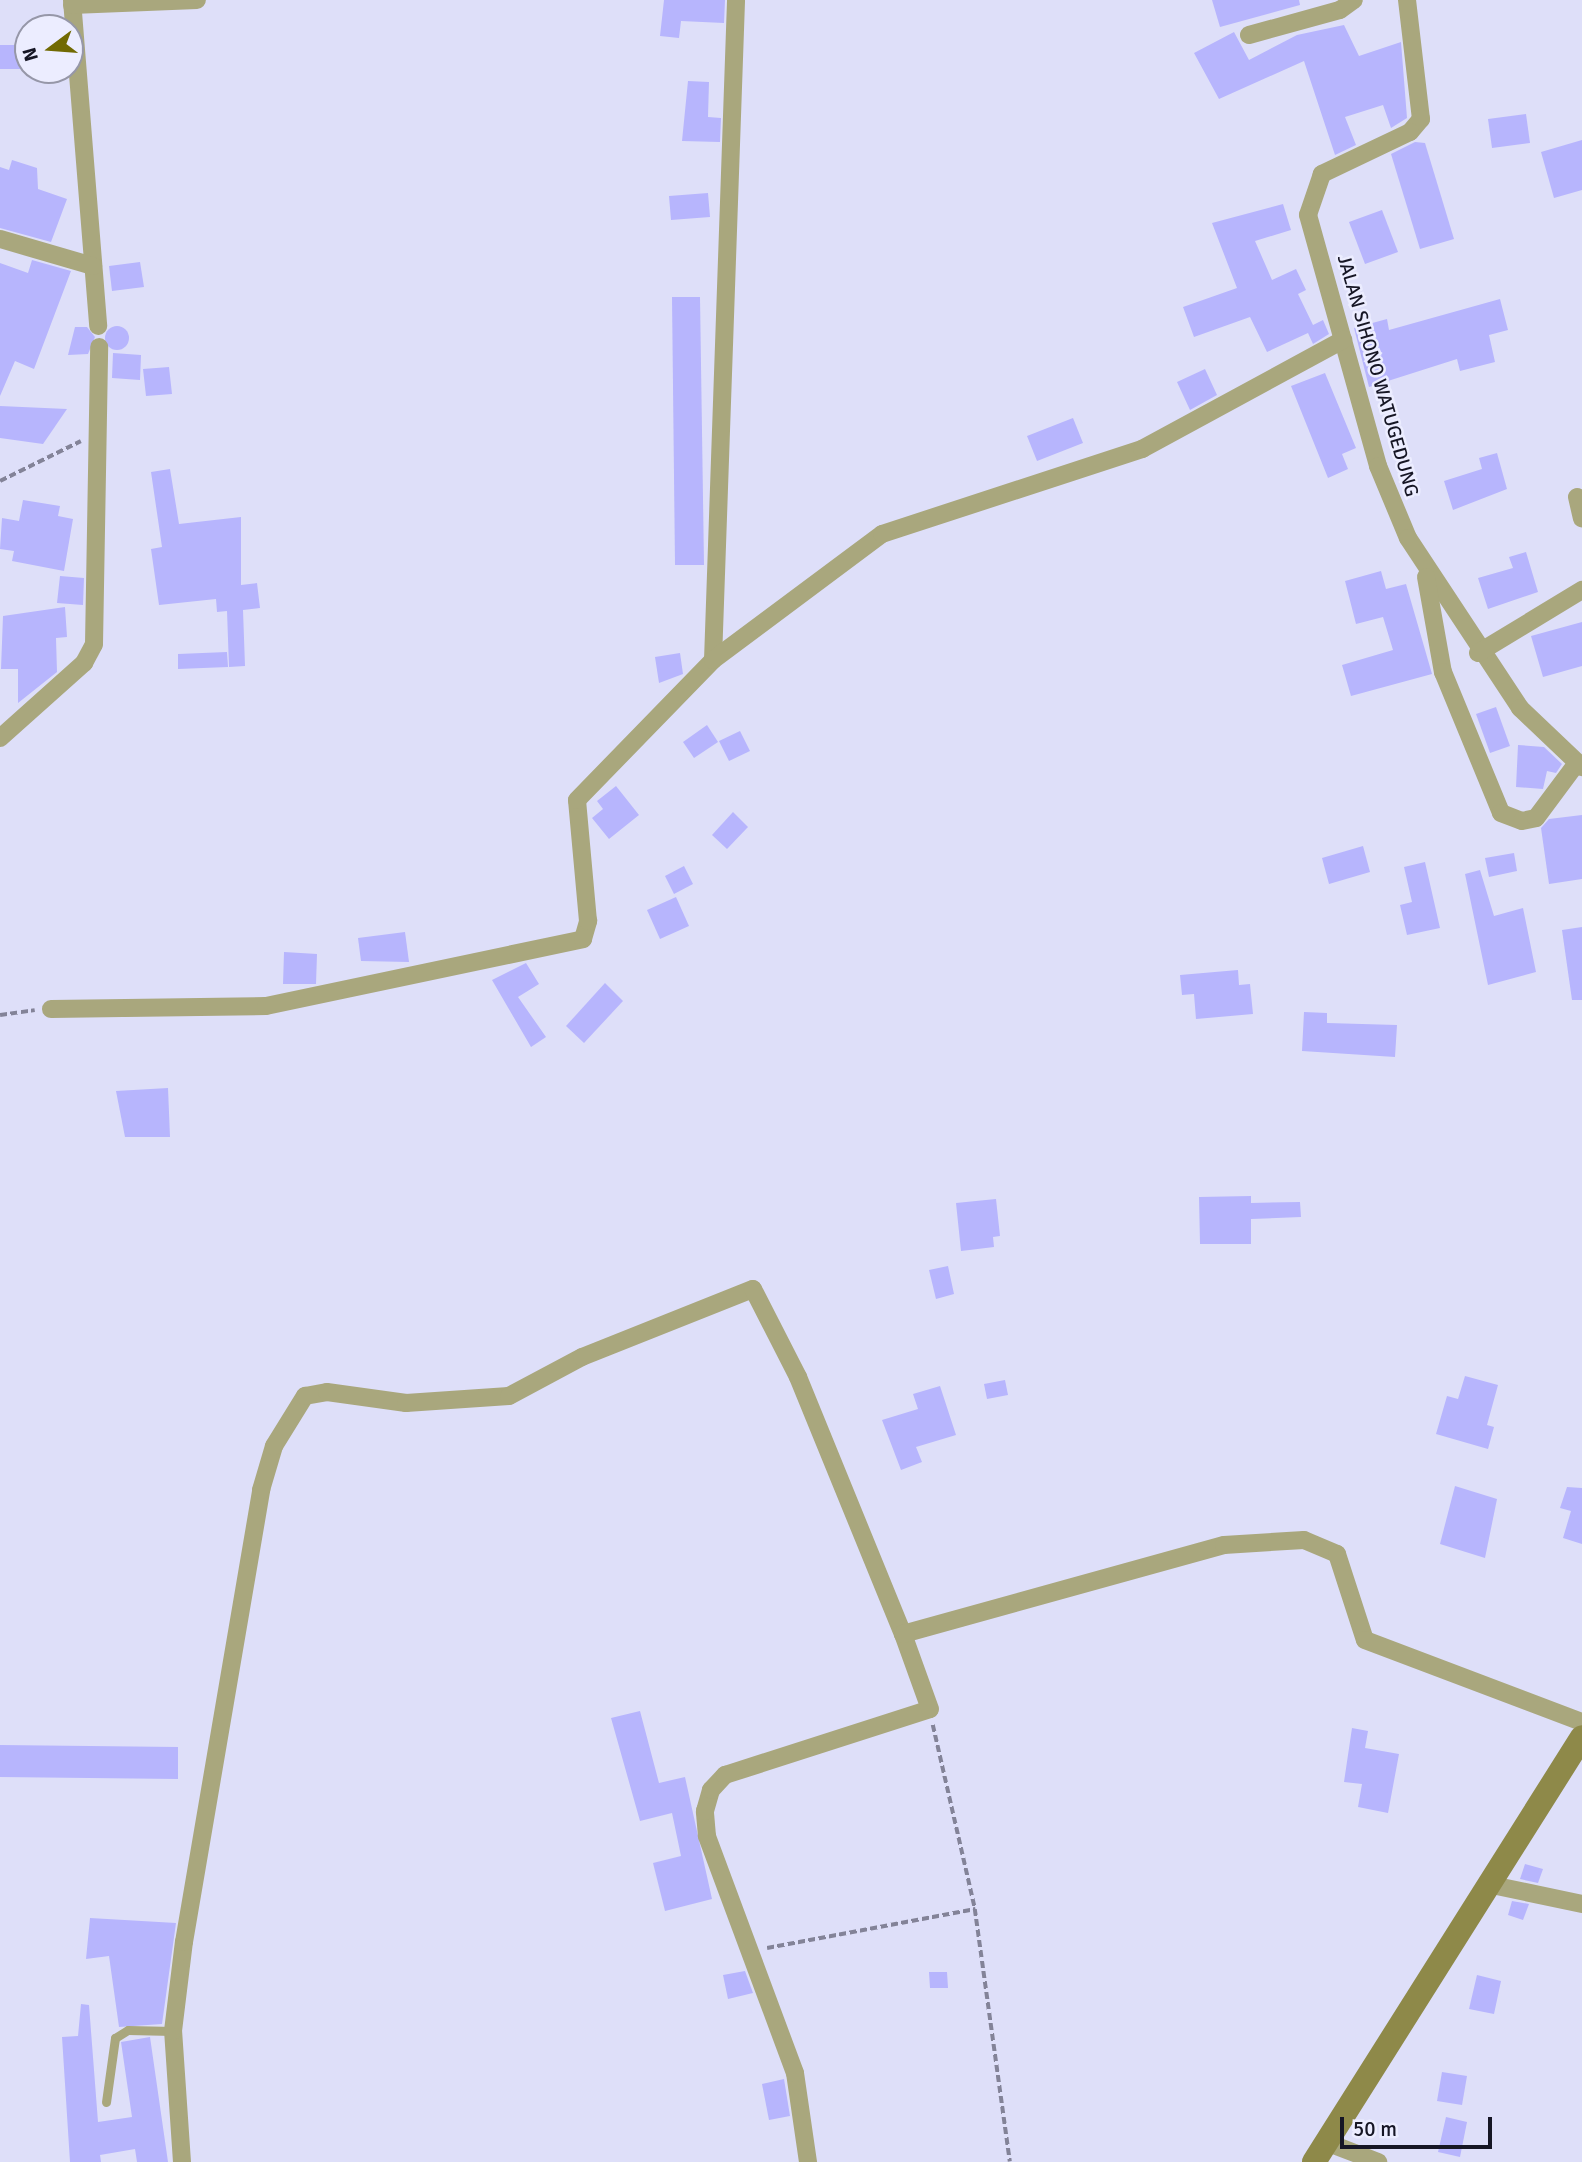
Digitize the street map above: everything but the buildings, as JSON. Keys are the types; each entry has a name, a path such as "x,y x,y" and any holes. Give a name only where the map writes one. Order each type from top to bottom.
{"street":[{"path":"98,327 72,2 197,0"},
{"path":"713,660 736,0"},
{"path":"1249,35 1340,10 1354,0"},
{"name":"JALAN SIHONO WATUGEDUNG","path":"1407,0 1421,119 1410,132 1322,174 1308,201 1378,466 1425,570 1478,653 1520,708 1579,765"},
{"path":"0,239 93,266"},
{"path":"51,1009 266,1006 583,939 588,921 577,800 713,660 882,534 1142,449 1343,340"},
{"path":"0,738 84,663 94,644 95,434 99,347"},
{"path":"1577,496 1582,518"},
{"path":"1425,570 1443,672 1501,813 1522,821 1536,818 1579,765"},
{"path":"1478,653 1582,590"},
{"path":"182,2162 173,2031 261,1490 274,1446 305,1396 327,1392 419,1403 509,1396 582,1357 753,1289 798,1377 903,1634 930,1709 724,1775 710,1790 708,1836 795,2073 808,2162"},
{"path":"903,1634 1224,1545 1304,1540 1337,1554 1365,1640 1582,1722"},
{"path":"1378,2162 1320,2152 1412,1998 1492,1885 1582,1737"},
{"path":"1492,1885 1582,1904"}],"lane":[{"path":"106,2102 115,2038 128,2030 173,2031"}],"path":[{"path":"0,481 95,434"},
{"path":"0,1015 51,1009"},
{"path":"930,1709 975,1909 1010,2162"},
{"path":"748,1951 975,1909"}]}
